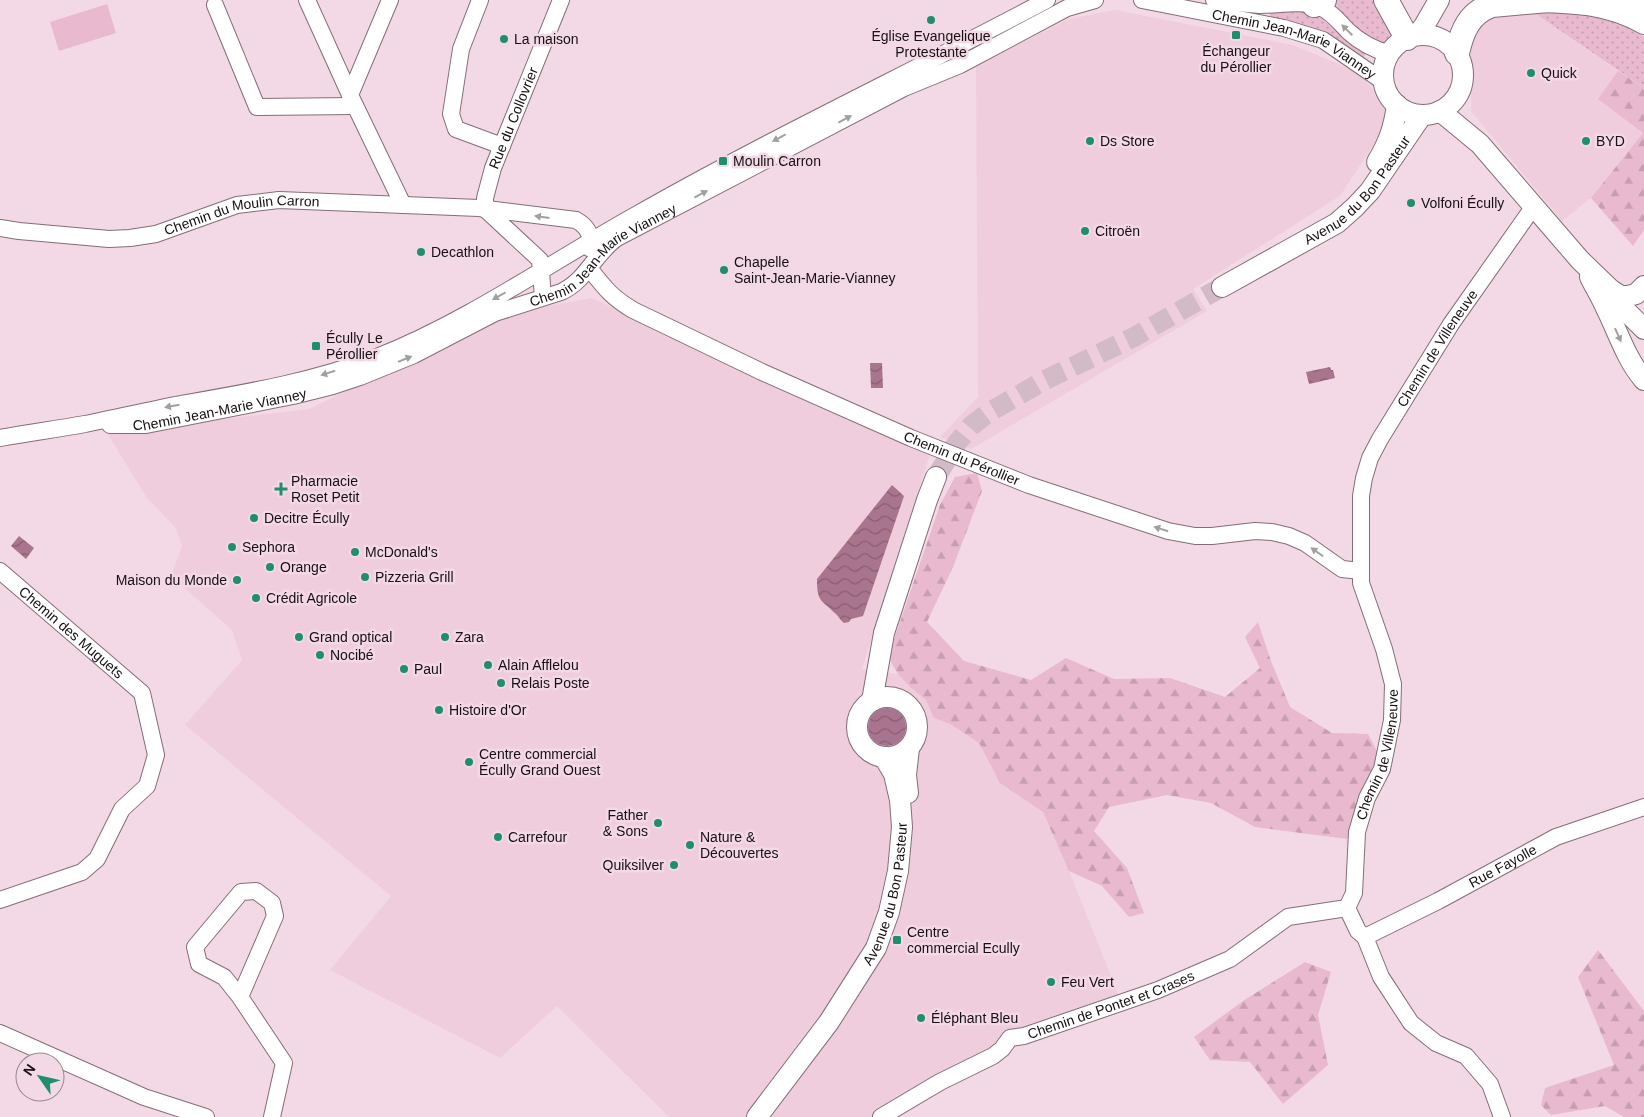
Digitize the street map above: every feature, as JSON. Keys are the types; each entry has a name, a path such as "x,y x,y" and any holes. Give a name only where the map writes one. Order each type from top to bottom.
{"highway":[{"path":"1386,0 1412,37"},
{"path":"1621,0 1644,9"},
{"path":"1457,54 1464,29 1476,13 1492,5 1543,1"}],"main road":[{"path":"1412,37 1428,35 1449,44 1457,54 1463,77 1462,85 1439,108 1411,113 1397,105 1390,98 1384,82 1383,70 1389,54 1398,44 1412,37 1424,26 1439,0"},
{"path":"1543,1 1592,5 1618,12 1644,24"},
{"name":"Avenue du Bon Pasteur","path":"1280,254 1334,211 1360,186 1385,149 1394,128 1397,105"},
{"path":"1439,108 1480,144 1580,260 1611,290 1621,296 1628,296 1636,294 1644,286"},
{"name":"Avenue du Bon Pasteur","path":"1222,287 1337,223 1370,191 1439,108"},
{"path":"1580,260 1605,305 1628,357 1644,380"},
{"path":"1611,290 1619,304 1644,329"},
{"path":"872,701 884,633 936,477"},
{"path":"879,661 894,698 879,698 872,701 862,710 859,717 858,733 861,742 867,749 884,757 901,754 908,748"},
{"name":"Avenue du Bon Pasteur","path":"830,1022 845,1008 870,976 898,917 904,892 910,858 911,817 906,775 908,748 916,736 917,720 909,705 902,700 894,698"},
{"name":"Avenue du Bon Pasteur","path":"757,1117 830,1022 876,948 889,912 897,878 902,827 900,800 894,774 884,757"}],"street":[{"path":"307,0 352,100 403,205"},
{"path":"352,100 390,0"},
{"path":"480,0 461,49 450,114 456,129 502,146"},
{"name":"Rue du Collovrier","path":"485,209 485,198 493,168 561,0"},
{"name":"Chemin Jean-Marie Vianney","path":"292,390 425,336 634,216 755,150 1047,0"},
{"name":"Chemin Jean-Marie Vianney","path":"0,438 83,424 142,411 273,394 360,377 414,356 495,313 570,288 579,280 603,249 617,238 904,88 960,65 1067,8 1095,0"},
{"name":"Chemin Jean-Marie Vianney","path":"1142,0 1284,28 1316,37 1338,49 1345,56 1384,82"},
{"name":"Chemin Jean-Marie Vianney","path":"1214,0 1233,3 1319,2 1323,8 1360,42 1375,50 1389,54"},
{"path":"215,5 257,107 352,100"},
{"path":"989,49 989,43 1000,33 1002,24"},
{"name":"Chemin du Moulin Carron","path":"0,228 19,232 109,239 130,238 156,234 237,205 278,200 485,209 576,220 584,225 592,240"},
{"name":"Chemin de Villeneuve","path":"1347,908 1354,893 1357,832 1367,798 1382,769 1392,720 1393,684 1384,649 1361,583 1361,496 1364,478 1370,458 1380,439 1451,324 1534,206"},
{"path":"485,209 540,260 543,297"},
{"path":"589,268 588,248 592,240"},
{"name":"Chemin du Pérollier","path":"589,268 604,289 633,310 762,372 911,438 1029,485 1168,531 1195,536 1255,531 1289,536 1305,543 1342,569 1360,571"},
{"name":"Chemin des Muguets","path":"0,571 142,693 156,755 147,786 122,809 97,859 82,872 0,900"},
{"name":"Rue Fayolle","path":"1365,936 1438,901 1556,837 1644,807"},
{"path":"240,997 275,916 272,903 256,891 241,892 196,947 199,964 224,977 240,997 284,1063 272,1117"},
{"path":"1347,908 1358,931 1365,936 1381,977 1411,1023 1436,1043 1466,1056 1490,1084 1502,1117"},
{"name":"Chemin de Pontet et Crases","path":"881,1117 940,1082 993,1056 1002,1049 1010,1038 1024,1036 1158,990 1194,975 1230,959 1288,917 1347,908"},
{"path":"0,1033 144,1097 206,1117"}],"shaded area":[{"path":"1115,10 1293,45 1358,72 1388,107 1381,133 1340,196 1193,289 1207,311 971,449 940,437 978,397 976,65 1069,19"},
{"path":"1536,14 1618,71 1599,99 1643,133 1591,198 1562,221 1471,111 1471,37 1491,16"},
{"path":"592,298 930,454 862,669 898,674 926,700 934,718 950,724 979,743 1000,783 1043,812 1061,851 1119,996 1043,1028 883,1117 669,1117 557,1006 500,1058 330,970 391,896 185,725 242,660 232,630 171,576 182,546 176,528 147,498 107,433 309,409 508,313"}],"green space":[{"path":"1337,0 1377,0 1397,34 1386,47 1369,41 1352,26 1334,2"},
{"path":"107,4 116,33 59,51 50,22"},
{"path":"1268,11 1303,12 1321,18 1352,44 1366,52 1363,60 1273,22"},
{"path":"1581,11 1636,30 1644,37 1644,88 1536,14"},
{"path":"1618,71 1644,88 1644,230 1633,246 1591,198 1643,133 1598,99"},
{"path":"977,473 982,491 953,567 927,622 964,661 1031,680 1066,658 1114,679 1170,678 1225,697 1260,668 1245,637 1258,622 1271,661 1290,707 1332,733 1368,734 1380,757 1347,839 1255,827 1211,803 1167,795 1109,807 1094,831 1127,868 1144,913 1129,917 1102,886 1069,871 1043,812 1000,783 979,743 950,724 934,718 926,700 898,674 888,657 940,505 955,477"},
{"path":"1598,950 1644,1011 1644,1117 1624,1117 1605,1106 1551,1115 1541,1105 1545,1088 1614,1065 1578,977"},
{"path":"1305,962 1331,972 1318,1015 1328,1065 1283,1104 1250,1062 1210,1060 1194,1037 1243,1001"}],"water":[{"path":"870,363 882,363 883,388 871,388"},
{"path":"1330,367 1335,378 1309,384 1306,372"},
{"path":"892,485 904,496 863,616 844,623 819,596 817,579"},
{"path":"19,536 34,548 26,559 11,546"},
{"path":"887,708 901,713 906,727 901,741 887,746 873,741 868,727 873,713"}],"tunnel":[{"path":"936,477 957,443 971,426 988,413 1043,381 1134,337 1222,287"}],"place":[{"name":"Église Evangelique Protestante","path":"931,20"},
{"name":"Échangeur du Pérollier","path":"1236,35"},
{"name":"La maison","path":"504,39"},
{"name":"Quick","path":"1531,73"},
{"name":"Ds Store","path":"1090,141"},
{"name":"BYD","path":"1586,141"},
{"name":"Moulin Carron","path":"723,161"},
{"name":"Volfoni Écully","path":"1411,203"},
{"name":"Citroën","path":"1085,231"},
{"name":"Decathlon","path":"421,252"},
{"name":"Chapelle Saint-Jean-Marie-Vianney","path":"724,270"},
{"name":"Écully Le Pérollier","path":"316,346"},
{"name":"Pharmacie Roset Petit","path":"281,489"},
{"name":"Decitre Écully","path":"254,518"},
{"name":"Sephora","path":"232,547"},
{"name":"McDonald's","path":"355,552"},
{"name":"Orange","path":"270,567"},
{"name":"Pizzeria Grill","path":"365,577"},
{"name":"Maison du Monde","path":"237,580"},
{"name":"Crédit Agricole","path":"256,598"},
{"name":"Grand optical","path":"299,637"},
{"name":"Zara","path":"445,637"},
{"name":"Nocibé","path":"320,655"},
{"name":"Alain Afflelou","path":"488,665"},
{"name":"Paul","path":"404,669"},
{"name":"Relais Poste","path":"501,683"},
{"name":"Histoire d'Or","path":"439,710"},
{"name":"Centre commercial Écully Grand Ouest","path":"469,762"},
{"name":"Father & Sons","path":"658,823"},
{"name":"Carrefour","path":"498,837"},
{"name":"Nature & Découvertes","path":"690,845"},
{"name":"Quiksilver","path":"674,865"},
{"name":"Centre commercial Ecully","path":"897,940"},
{"name":"Feu Vert","path":"1051,982"},
{"name":"Éléphant Bleu","path":"921,1018"}]}
